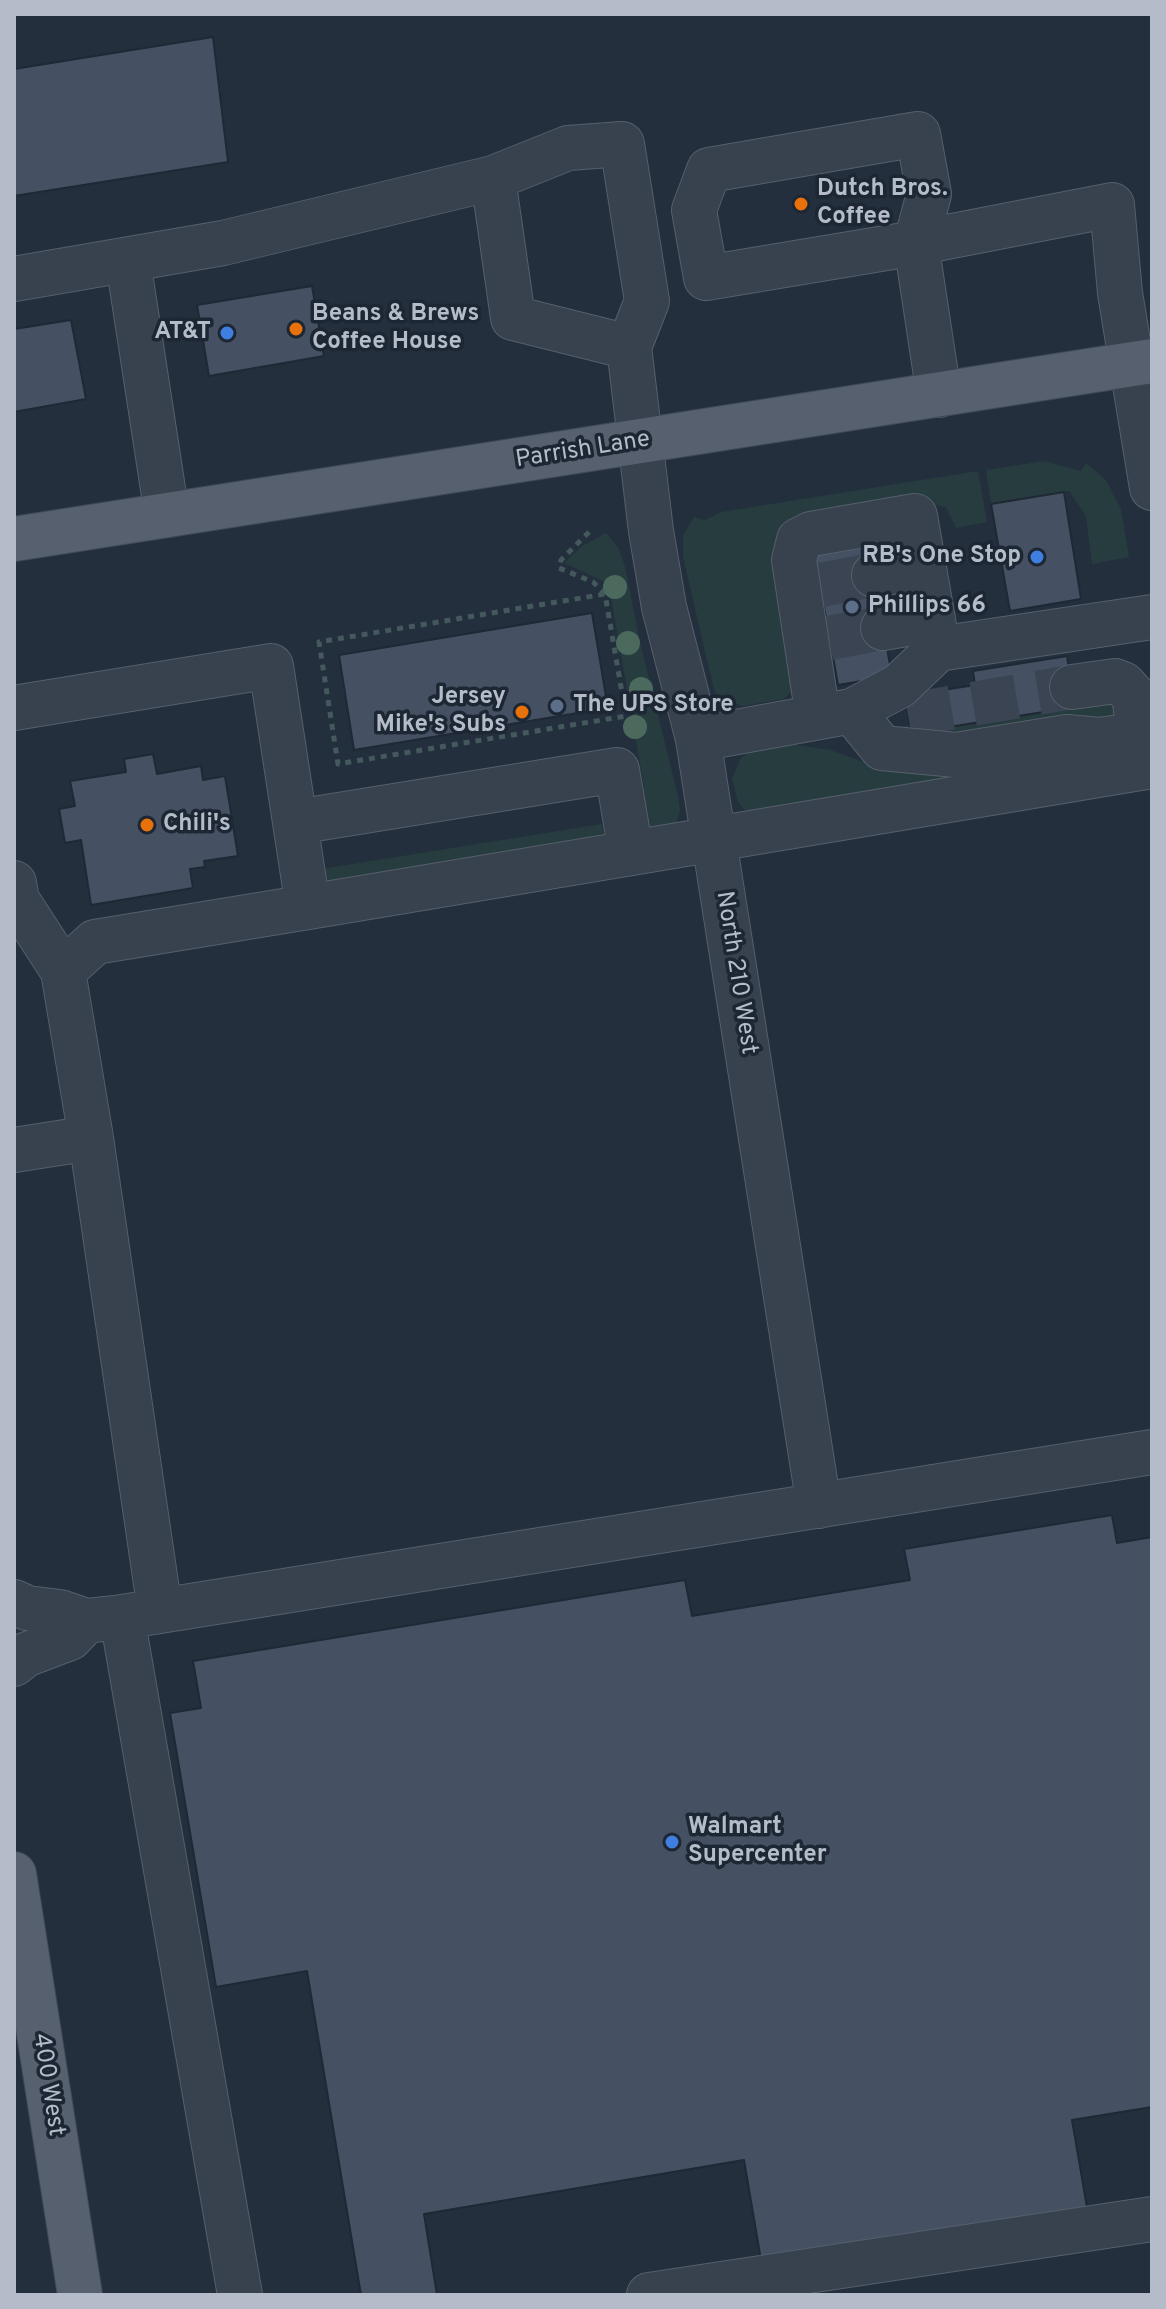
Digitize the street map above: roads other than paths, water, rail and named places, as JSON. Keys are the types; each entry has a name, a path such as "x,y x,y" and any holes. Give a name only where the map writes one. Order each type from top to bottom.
{"main road":[{"name":"Parrish Lane","path":"14,539 1142,362"},
{"name":"400 West","path":"14,1874 18,1922 80,2295"}],"lane":[{"path":"939,395 916,243 929,194 918,134 709,170 694,210 706,278 916,243 1112,205 1120,293 1142,362 1152,488"},
{"path":"14,279 223,243 493,178 568,148 622,144 647,301 629,347 513,318 493,178"},
{"path":"128,261 167,515"},
{"name":"North 210 West","path":"629,347 664,607 698,739 819,1506"},
{"path":"698,739 835,714 899,686 935,634 915,516 811,534 799,540 794,549 809,587 835,714 882,748 956,755 1067,737 1110,739 1132,732 1138,724 1134,696 1123,684 1115,681 1072,687"},
{"path":"874,575 924,566"},
{"path":"883,628 935,634 1152,617"},
{"path":"14,708 271,666 308,907"},
{"path":"835,714 886,718 908,715"},
{"path":"63,971 95,942 1152,766"},
{"path":"296,822 617,770 631,853"},
{"path":"14,883 17,900 63,971 91,1138 123,1616 240,2295"},
{"path":"14,1150 91,1138"},
{"path":"14,1602 27,1608 123,1616 1152,1452"},
{"path":"14,1664 25,1655 123,1616"},
{"path":"649,2295 1152,2219"}],"tunnel":[{"path":"820,585 874,575"},
{"path":"829,638 883,628"},
{"path":"908,715 1072,687"}],"place":[{"name":"Dutch Bros. Coffee","path":"801,204"},
{"name":"Beans & Brews Coffee House","path":"296,329"},
{"name":"AT&T","path":"227,333"},
{"name":"RB's One Stop","path":"1037,557"},
{"name":"Phillips 66","path":"852,607"},
{"name":"The UPS Store","path":"557,706"},
{"name":"Jersey Mike's Subs","path":"522,712"},
{"name":"Chili's","path":"147,825"},
{"name":"Walmart Supercenter","path":"672,1842"}]}
